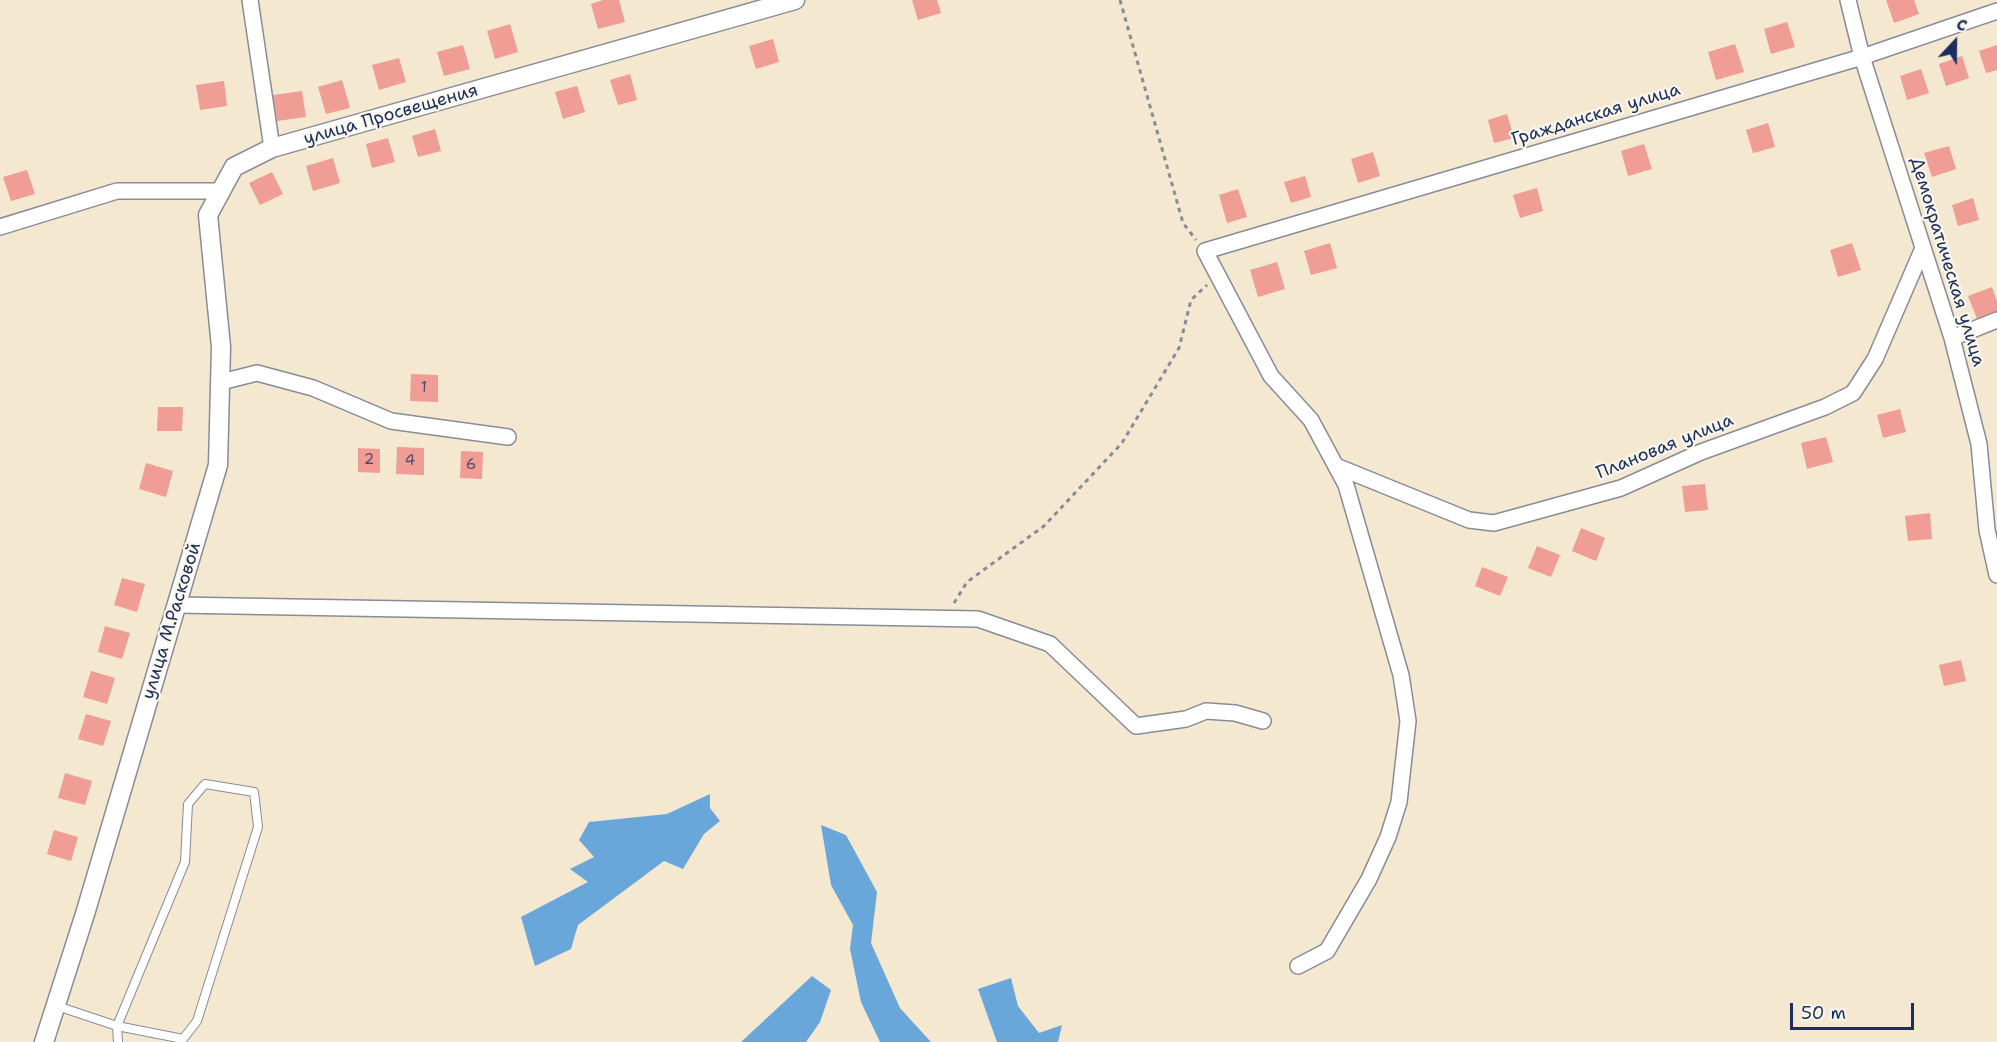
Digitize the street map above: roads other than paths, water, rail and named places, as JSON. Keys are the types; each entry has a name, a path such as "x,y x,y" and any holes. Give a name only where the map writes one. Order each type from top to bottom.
{"street":[{"path":"250,0 272,148"},
{"name":"улица Просвещения","path":"221,191 234,167 272,148 795,0"},
{"name":"Демократическая улица","path":"1848,0 1862,57 1952,338 1979,444 1987,530 1997,575"},
{"name":"Гражданская улица","path":"1336,466 1311,420 1271,376 1205,252 1862,57 1997,11"},
{"path":"0,227 117,191 221,191"},
{"name":"улица М.Расковой","path":"44,1042 218,465 221,347 208,215 221,191"},
{"name":"Плановая улица","path":"1336,466 1468,520 1494,523 1621,488 1701,452 1825,407 1854,393 1875,359 1923,248"},
{"path":"1952,338 1997,320"},
{"path":"220,382 257,373 313,388 392,421 508,437"},
{"path":"1298,966 1327,951 1369,879 1388,837 1399,802 1406,751 1408,721 1401,675 1346,485 1336,466"},
{"path":"177,605 978,619 1050,644 1136,726 1186,719 1206,711 1235,713 1263,721"}],"lane":[{"path":"56,1006 117,1026 185,1041 197,1021 258,827 254,792 205,784 188,804 185,862 117,1026 118,1042"}],"water":[{"path":"710,794 710,808 720,821 704,834 683,869 664,861 578,925 571,949 535,966 521,917 588,882 570,869 594,857 579,840 589,822 667,814"},
{"path":"821,825 846,835 877,892 871,943 900,1008 931,1042 880,1042 861,1002 850,949 853,925 831,885"},
{"path":"812,976 831,990 820,1022 806,1042 741,1042"},
{"path":"1011,978 1018,1006 1039,1033 1062,1025 1058,1042 997,1042 978,989"}]}
